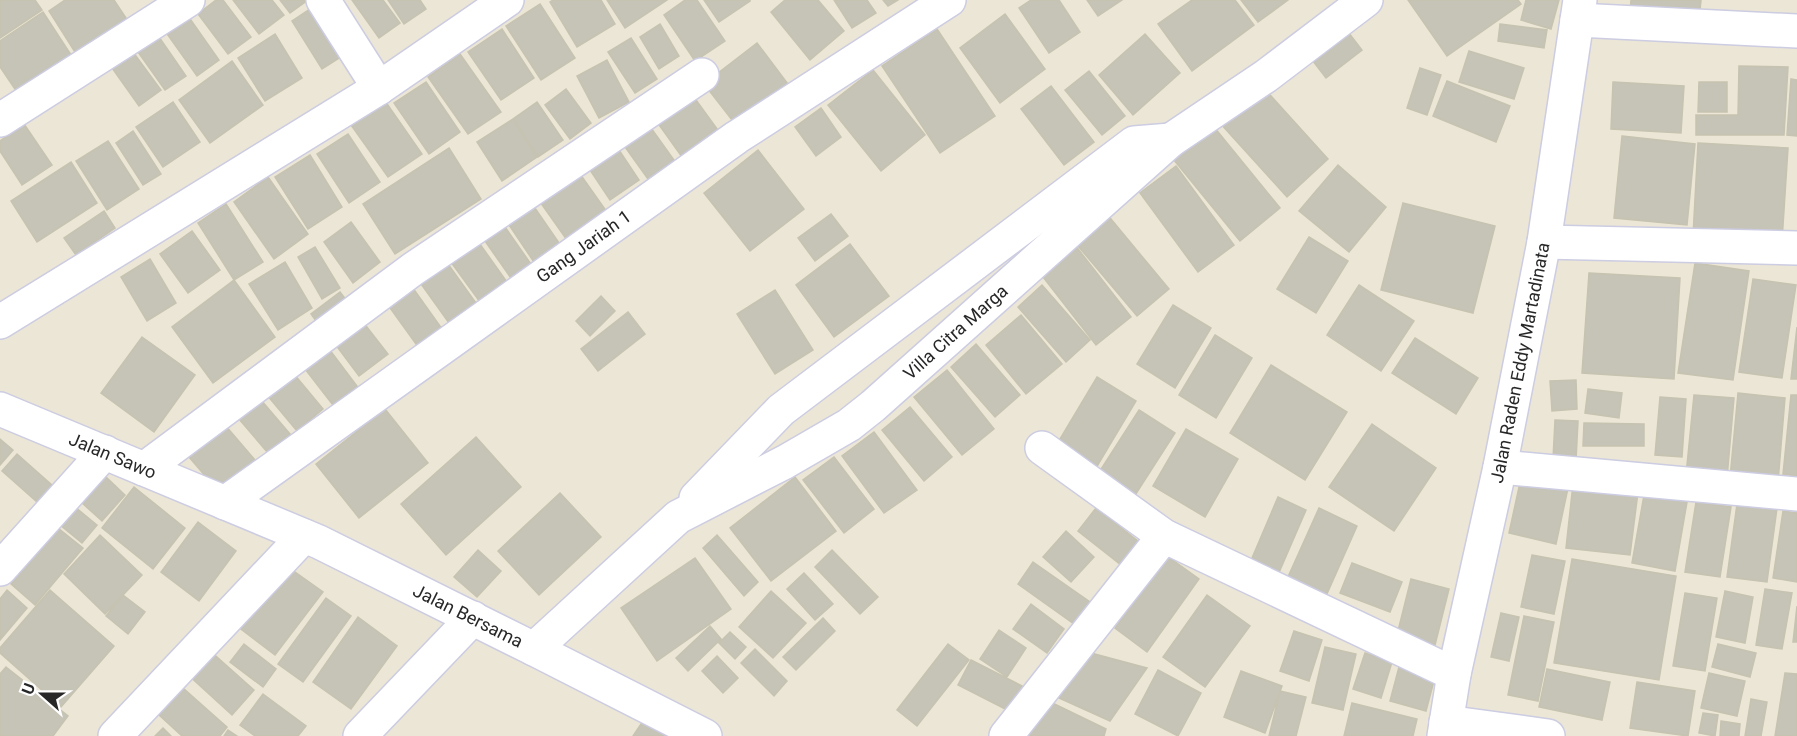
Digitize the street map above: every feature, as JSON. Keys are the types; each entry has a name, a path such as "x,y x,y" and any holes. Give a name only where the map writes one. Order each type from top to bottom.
{"street":[{"path":"0,120 188,0"},
{"path":"323,0 379,88"},
{"path":"0,322 379,88 507,0"},
{"name":"Gang Jariah 1","path":"225,503 737,137 949,0"},
{"name":"Villa Citra Marga","path":"534,648 678,517 785,462 849,425 949,340 1171,140 1266,76 1366,0"},
{"path":"1578,10 1797,31"},
{"name":"Jalan Raden Eddy Martadinata","path":"1445,729 1454,674 1500,467 1544,242 1578,10"},
{"path":"144,469 413,268 702,75"},
{"path":"678,517 781,410 1134,143 1171,140"},
{"path":"1544,242 1797,248"},
{"path":"819,381 849,425"},
{"name":"Jalan Sawo","path":"0,409 225,503"},
{"path":"1042,448 1164,536 1454,674"},
{"path":"0,568 105,452"},
{"path":"1500,467 1797,494"},
{"name":"Jalan Bersama","path":"225,503 304,536 473,618 705,736"},
{"path":"115,736 304,536"},
{"path":"1006,736 1164,536"},
{"path":"360,736 473,618"},
{"path":"1445,729 1548,736"}],"building":[{"path":"0,0 35,0 42,10 0,38"},
{"path":"65,0 114,0 132,27 80,60 49,11"},
{"path":"216,0 223,0 251,37 228,54 198,14"},
{"path":"233,0 272,0 284,15 259,34"},
{"path":"280,0 308,0 290,13"},
{"path":"352,0 383,0 400,23 379,38"},
{"path":"388,0 420,0 426,9 404,24"},
{"path":"553,0 601,0 615,24 577,47 550,2"},
{"path":"607,0 667,0 625,28"},
{"path":"685,0 697,0 725,41 695,61 664,15"},
{"path":"704,0 750,0 750,1 719,22"},
{"path":"785,0 818,0 844,31 810,60 771,12"},
{"path":"834,0 867,0 876,13 852,28"},
{"path":"883,0 898,0 888,6"},
{"path":"1031,0 1059,0 1080,32 1049,53 1019,8"},
{"path":"1087,0 1122,0 1098,16"},
{"path":"1192,0 1235,0 1254,25 1192,71 1158,24"},
{"path":"1241,0 1288,0 1258,22"},
{"path":"1408,0 1518,0 1521,4 1447,56"},
{"path":"1526,0 1559,0 1551,29 1521,20"},
{"path":"1631,0 1701,0 1699,19 1630,12"},
{"path":"540,4 575,58 541,80 506,26"},
{"path":"316,5 347,53 322,69 292,21"},
{"path":"43,12 77,64 23,101 0,67 0,41"},
{"path":"1005,14 1045,69 1000,103 960,48"},
{"path":"188,16 219,60 197,76 165,31"},
{"path":"660,24 679,56 659,69 640,37"},
{"path":"1500,24 1547,30 1544,48 1498,41"},
{"path":"1345,28 1362,50 1326,78 1309,56"},
{"path":"502,29 534,78 501,100 468,52"},
{"path":"937,29 995,116 940,153 882,66"},
{"path":"275,34 302,78 265,101 238,58"},
{"path":"1145,34 1180,73 1133,115 1099,75"},
{"path":"159,37 186,76 165,90 138,52"},
{"path":"631,38 657,79 635,93 608,52"},
{"path":"757,43 791,88 739,129 704,84"},
{"path":"1469,51 1524,68 1514,99 1459,82"},
{"path":"133,52 161,90 139,106 112,68"},
{"path":"460,54 501,112 468,134 428,77"},
{"path":"607,60 629,102 599,118 577,76"},
{"path":"232,61 263,105 210,143 179,100"},
{"path":"1739,66 1788,67 1784,135 1696,135 1696,115 1738,115"},
{"path":"1420,68 1441,75 1427,115 1407,108"},
{"path":"873,70 925,135 881,171 828,105"},
{"path":"1089,71 1125,116 1102,135 1065,90"},
{"path":"1791,79 1797,80 1797,136 1787,135"},
{"path":"1447,81 1510,106 1496,142 1433,116"},
{"path":"426,82 460,132 429,154 394,103"},
{"path":"1613,82 1684,86 1681,133 1611,129"},
{"path":"1699,82 1727,82 1727,112 1698,112"},
{"path":"1261,85 1328,159 1287,197 1220,123"},
{"path":"1051,86 1094,142 1064,165 1021,109"},
{"path":"566,89 591,123 570,139 545,105"},
{"path":"688,89 723,137 687,164 652,115"},
{"path":"385,101 422,154 388,177 351,125"},
{"path":"173,102 200,142 163,167 136,127"},
{"path":"537,102 563,140 538,157 513,119"},
{"path":"821,108 841,137 816,156 795,127"},
{"path":"513,119 537,157 502,181 477,142"},
{"path":"646,121 679,167 653,186 620,140"},
{"path":"24,124 52,165 22,185 0,151 0,141"},
{"path":"1214,127 1280,208 1240,241 1174,160"},
{"path":"133,131 161,174 143,185 116,143"},
{"path":"348,134 380,182 349,203 317,154"},
{"path":"1622,136 1695,144 1687,225 1614,218"},
{"path":"611,138 639,180 610,200 582,158"},
{"path":"108,141 139,189 107,210 76,161"},
{"path":"1698,143 1788,148 1782,241 1693,236"},
{"path":"449,148 481,199 395,254 363,204"},
{"path":"758,150 804,209 750,251 704,193"},
{"path":"310,155 342,207 308,229 275,177"},
{"path":"71,162 97,203 37,242 11,201"},
{"path":"573,164 614,222 574,250 533,192"},
{"path":"1338,165 1386,207 1349,252 1299,211"},
{"path":"1176,166 1234,245 1198,272 1140,193"},
{"path":"268,177 308,234 274,259 234,202"},
{"path":"528,198 566,253 540,271 503,216"},
{"path":"1403,203 1495,226 1473,313 1381,290"},
{"path":"226,204 263,262 234,280 198,223"},
{"path":"104,211 115,228 76,255 64,238"},
{"path":"1106,213 1169,289 1137,316 1073,240"},
{"path":"831,214 848,236 815,261 798,238"},
{"path":"498,217 533,267 513,281 478,231"},
{"path":"351,222 380,262 353,283 324,242"},
{"path":"192,231 220,270 188,293 160,254"},
{"path":"472,233 507,282 480,302 445,254"},
{"path":"1309,237 1348,261 1316,313 1277,289"},
{"path":"850,244 889,296 834,337 796,285"},
{"path":"1075,245 1131,317 1096,345 1040,273"},
{"path":"315,247 340,288 322,299 298,257"},
{"path":"443,257 476,303 449,323 416,277"},
{"path":"150,259 176,303 147,321 121,277"},
{"path":"285,262 312,308 278,330 249,284"},
{"path":"1695,263 1749,271 1733,380 1678,373"},
{"path":"1589,273 1680,278 1674,379 1582,373"},
{"path":"405,277 445,333 421,351 380,294"},
{"path":"1753,279 1796,285 1782,378 1739,372"},
{"path":"234,280 275,337 213,383 172,327"},
{"path":"1042,285 1090,340 1066,362 1018,307"},
{"path":"1359,285 1414,321 1381,371 1327,335"},
{"path":"775,290 813,350 775,374 737,314"},
{"path":"340,292 354,310 324,332 311,314"},
{"path":"601,296 615,311 590,336 576,321"},
{"path":"1173,305 1211,328 1175,388 1137,364"},
{"path":"628,312 645,334 598,371 581,349"},
{"path":"1021,315 1062,364 1026,394 986,345"},
{"path":"363,322 388,354 359,376 335,344"},
{"path":"1797,327 1797,379 1791,379"},
{"path":"1215,335 1252,358 1216,418 1179,395"},
{"path":"142,337 195,375 154,432 101,393"},
{"path":"1415,338 1478,378 1456,414 1392,373"},
{"path":"323,341 360,390 336,409 298,360"},
{"path":"976,344 1020,395 995,417 951,367"},
{"path":"1271,365 1347,412 1305,480 1230,433"},
{"path":"289,368 323,409 297,431 262,389"},
{"path":"947,370 994,429 962,455 914,397"},
{"path":"1097,377 1136,401 1096,468 1057,444"},
{"path":"1576,380 1577,409 1552,411 1550,381"},
{"path":"1588,389 1622,393 1619,418 1585,413"},
{"path":"255,393 290,434 268,453 233,412"},
{"path":"1738,393 1785,398 1778,482 1730,478"},
{"path":"1694,395 1734,398 1727,478 1686,475"},
{"path":"1791,395 1797,395 1797,476 1783,474"},
{"path":"1660,397 1686,399 1682,457 1655,455"},
{"path":"910,407 952,457 924,481 882,430"},
{"path":"385,409 428,463 359,518 316,464"},
{"path":"1139,410 1175,433 1132,500 1096,477"},
{"path":"219,418 261,467 225,499 183,450"},
{"path":"1555,420 1578,421 1576,460 1553,459"},
{"path":"1584,423 1644,424 1644,446 1583,446"},
{"path":"1372,424 1436,468 1394,531 1329,487"},
{"path":"1186,429 1238,459 1205,517 1153,486"},
{"path":"874,432 917,490 884,513 842,456"},
{"path":"476,437 521,487 446,555 401,504"},
{"path":"0,439 13,450 0,465"},
{"path":"17,454 52,485 37,502 2,471"},
{"path":"834,457 874,509 844,533 803,480"},
{"path":"105,476 125,495 102,521 81,502"},
{"path":"795,477 836,531 771,581 730,528"},
{"path":"1521,478 1568,488 1556,544 1509,533"},
{"path":"1573,484 1638,492 1630,555 1566,548"},
{"path":"134,487 185,528 153,569 102,528"},
{"path":"560,493 601,537 539,595 498,551"},
{"path":"1644,495 1687,502 1675,571 1632,563"},
{"path":"1278,497 1306,510 1274,584 1246,572"},
{"path":"1696,502 1731,507 1720,577 1685,572"},
{"path":"1737,504 1777,508 1767,582 1727,577"},
{"path":"75,507 97,525 82,543 60,525"},
{"path":"1096,508 1139,542 1121,565 1078,531"},
{"path":"1319,508 1357,526 1326,596 1287,579"},
{"path":"1783,511 1797,513 1797,582 1773,578"},
{"path":"198,522 236,551 199,601 161,572"},
{"path":"58,528 83,548 35,605 11,584"},
{"path":"1066,531 1094,557 1071,582 1043,557"},
{"path":"100,535 142,575 105,614 64,574"},
{"path":"717,535 758,582 744,596 703,548"},
{"path":"478,550 501,571 477,597 454,577"},
{"path":"832,550 878,597 860,614 815,567"},
{"path":"1532,555 1565,561 1554,614 1521,607"},
{"path":"1167,556 1199,579 1147,652 1115,628"},
{"path":"695,558 731,609 657,661 621,608"},
{"path":"1572,559 1676,576 1659,680 1554,663"},
{"path":"1033,562 1090,602 1074,624 1018,584"},
{"path":"1352,563 1402,582 1390,612 1340,593"},
{"path":"288,567 323,592 275,655 241,629"},
{"path":"804,573 833,604 815,620 787,589"},
{"path":"1411,579 1449,589 1435,645 1397,635"},
{"path":"1765,589 1792,593 1782,649 1756,645"},
{"path":"7,590 27,608 0,640 0,599"},
{"path":"50,590 114,646 61,707 0,653 0,648"},
{"path":"771,591 806,623 773,658 739,627"},
{"path":"1725,591 1753,597 1745,643 1716,637"},
{"path":"1685,593 1717,598 1705,671 1673,666"},
{"path":"123,595 145,612 128,634 106,616"},
{"path":"1207,595 1250,626 1205,687 1163,657"},
{"path":"326,598 351,616 303,682 278,664"},
{"path":"1031,604 1064,629 1047,653 1013,629"},
{"path":"1797,606 1797,642 1793,642"},
{"path":"1501,613 1519,617 1509,661 1491,657"},
{"path":"1524,616 1554,622 1538,701 1508,695"},
{"path":"358,617 397,646 351,709 313,682"},
{"path":"823,618 835,631 796,670 783,657"},
{"path":"710,626 721,639 688,671 676,658"},
{"path":"999,630 1026,648 1007,677 980,659"},
{"path":"1294,631 1322,640 1309,681 1280,671"},
{"path":"730,632 746,647 735,659 719,643"},
{"path":"244,644 276,669 263,687 230,662"},
{"path":"948,644 969,660 917,726 897,710"},
{"path":"1718,644 1756,653 1750,677 1712,667"},
{"path":"1325,647 1356,654 1343,710 1312,703"},
{"path":"208,649 254,690 232,715 186,673"},
{"path":"755,649 787,681 774,696 741,663"},
{"path":"1091,653 1147,668 1110,721 1048,693"},
{"path":"1365,653 1392,662 1381,698 1353,689"},
{"path":"717,656 738,678 723,693 702,671"},
{"path":"971,660 1026,688 1013,713 958,685"},
{"path":"6,667 68,716 53,736 0,736 0,674"},
{"path":"1399,667 1435,677 1426,711 1390,701"},
{"path":"1547,669 1610,682 1602,720 1539,707"},
{"path":"1158,670 1201,693 1178,736 1135,714"},
{"path":"1241,671 1282,686 1265,733 1224,717"},
{"path":"1709,673 1745,681 1737,716 1701,708"},
{"path":"1785,673 1797,674 1797,736 1775,736"},
{"path":"1637,682 1695,691 1688,736 1630,728"},
{"path":"183,688 227,727 220,736 182,736 159,715"},
{"path":"1280,691 1306,697 1296,736 1269,736"},
{"path":"263,694 306,726 298,736 255,736 240,725"},
{"path":"1040,697 1106,729 1104,736 1010,736"},
{"path":"1751,699 1767,702 1761,736 1745,736"},
{"path":"1352,703 1417,719 1413,736 1344,736"},
{"path":"1703,713 1718,715 1715,736 1699,733"},
{"path":"645,718 670,736 633,736"},
{"path":"1721,721 1740,724 1739,736 1720,736"},
{"path":"163,728 171,736 155,736"},
{"path":"228,730 237,736 224,736"}]}
